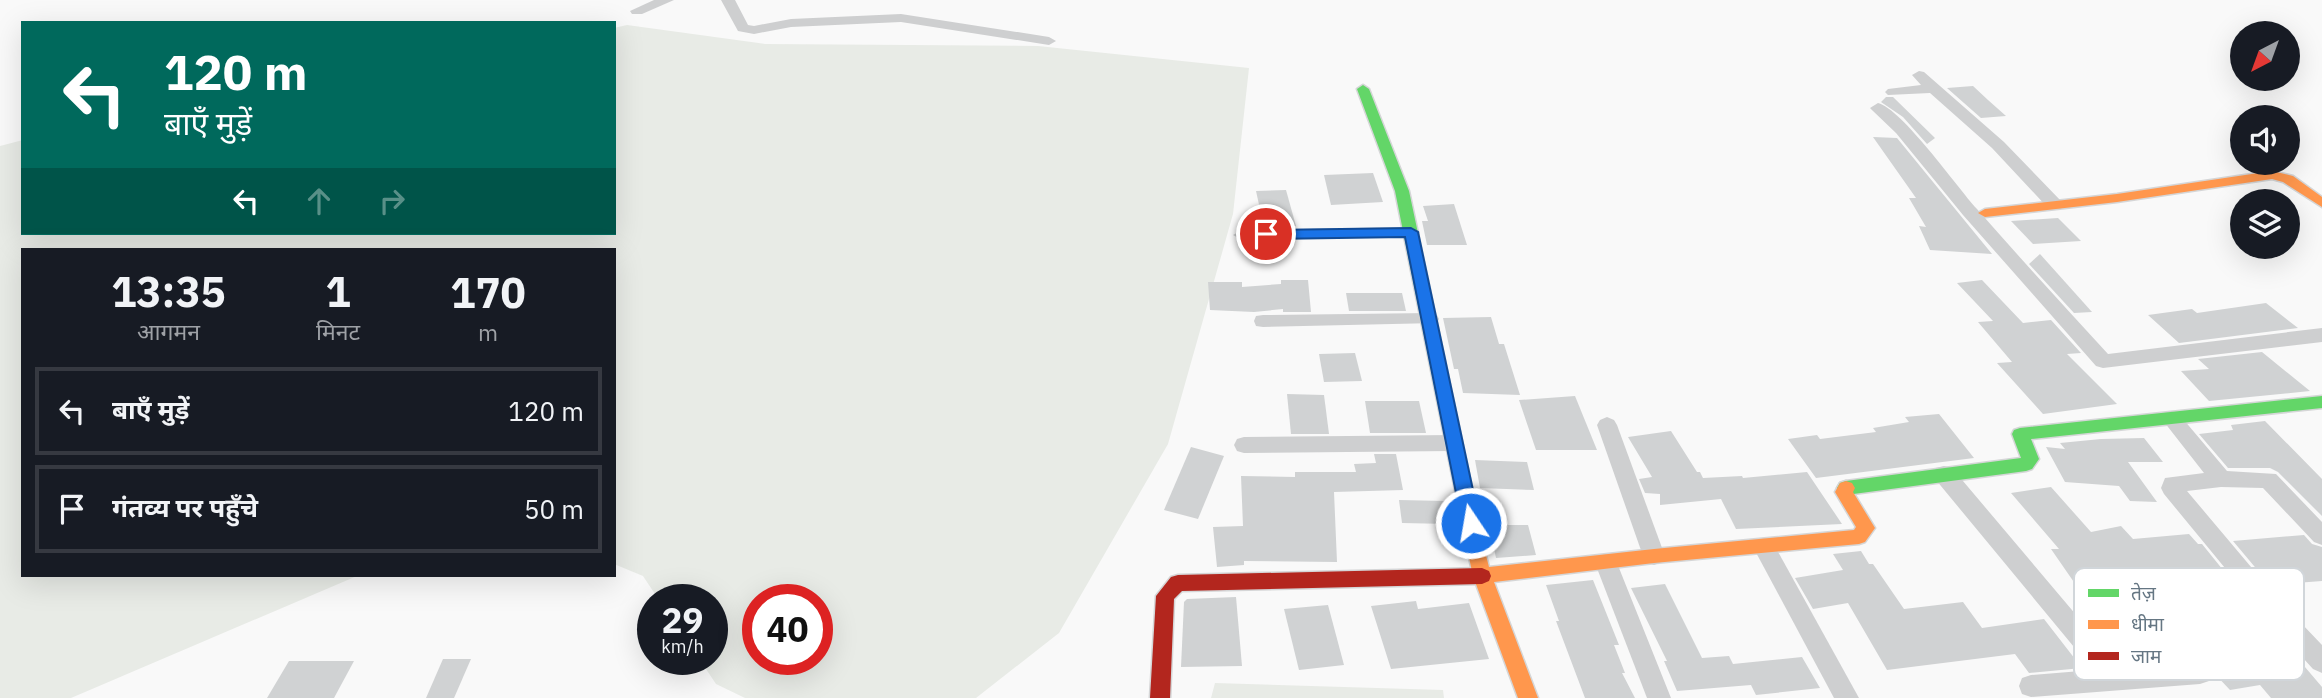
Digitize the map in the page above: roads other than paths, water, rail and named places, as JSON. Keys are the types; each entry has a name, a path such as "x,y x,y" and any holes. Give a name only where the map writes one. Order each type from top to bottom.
{"street":[{"path":"637,11 667,0"},
{"path":"728,0 743,28 750,30 791,23 888,18 1049,41"},
{"path":"1919,75 1998,145 2056,205"},
{"path":"1893,92 1932,88"},
{"path":"1363,89 1402,191 1482,576 1528,698"},
{"path":"1878,108 1902,131 1969,212 2103,361 2322,335"},
{"path":"1985,213 2272,175 2288,179 2322,203"},
{"path":"1242,235 1411,232"},
{"path":"1263,321 1430,319"},
{"path":"1160,698 1165,596 1178,583 1482,576 1654,556 1860,537 1866,528 1844,492 1846,486 2026,464 2030,459 2019,437 2023,434 2322,402"},
{"path":"2171,418 2221,479"},
{"path":"1607,425 1654,556"},
{"path":"1244,445 1453,443"},
{"path":"1944,474 2074,630"},
{"path":"2238,568 2172,488 2174,484 2186,480 2268,480 2322,536"},
{"path":"1764,547 1847,698"},
{"path":"1606,563 1659,698"},
{"path":"2304,643 2322,662"},
{"path":"2031,686 2116,680"}]}
